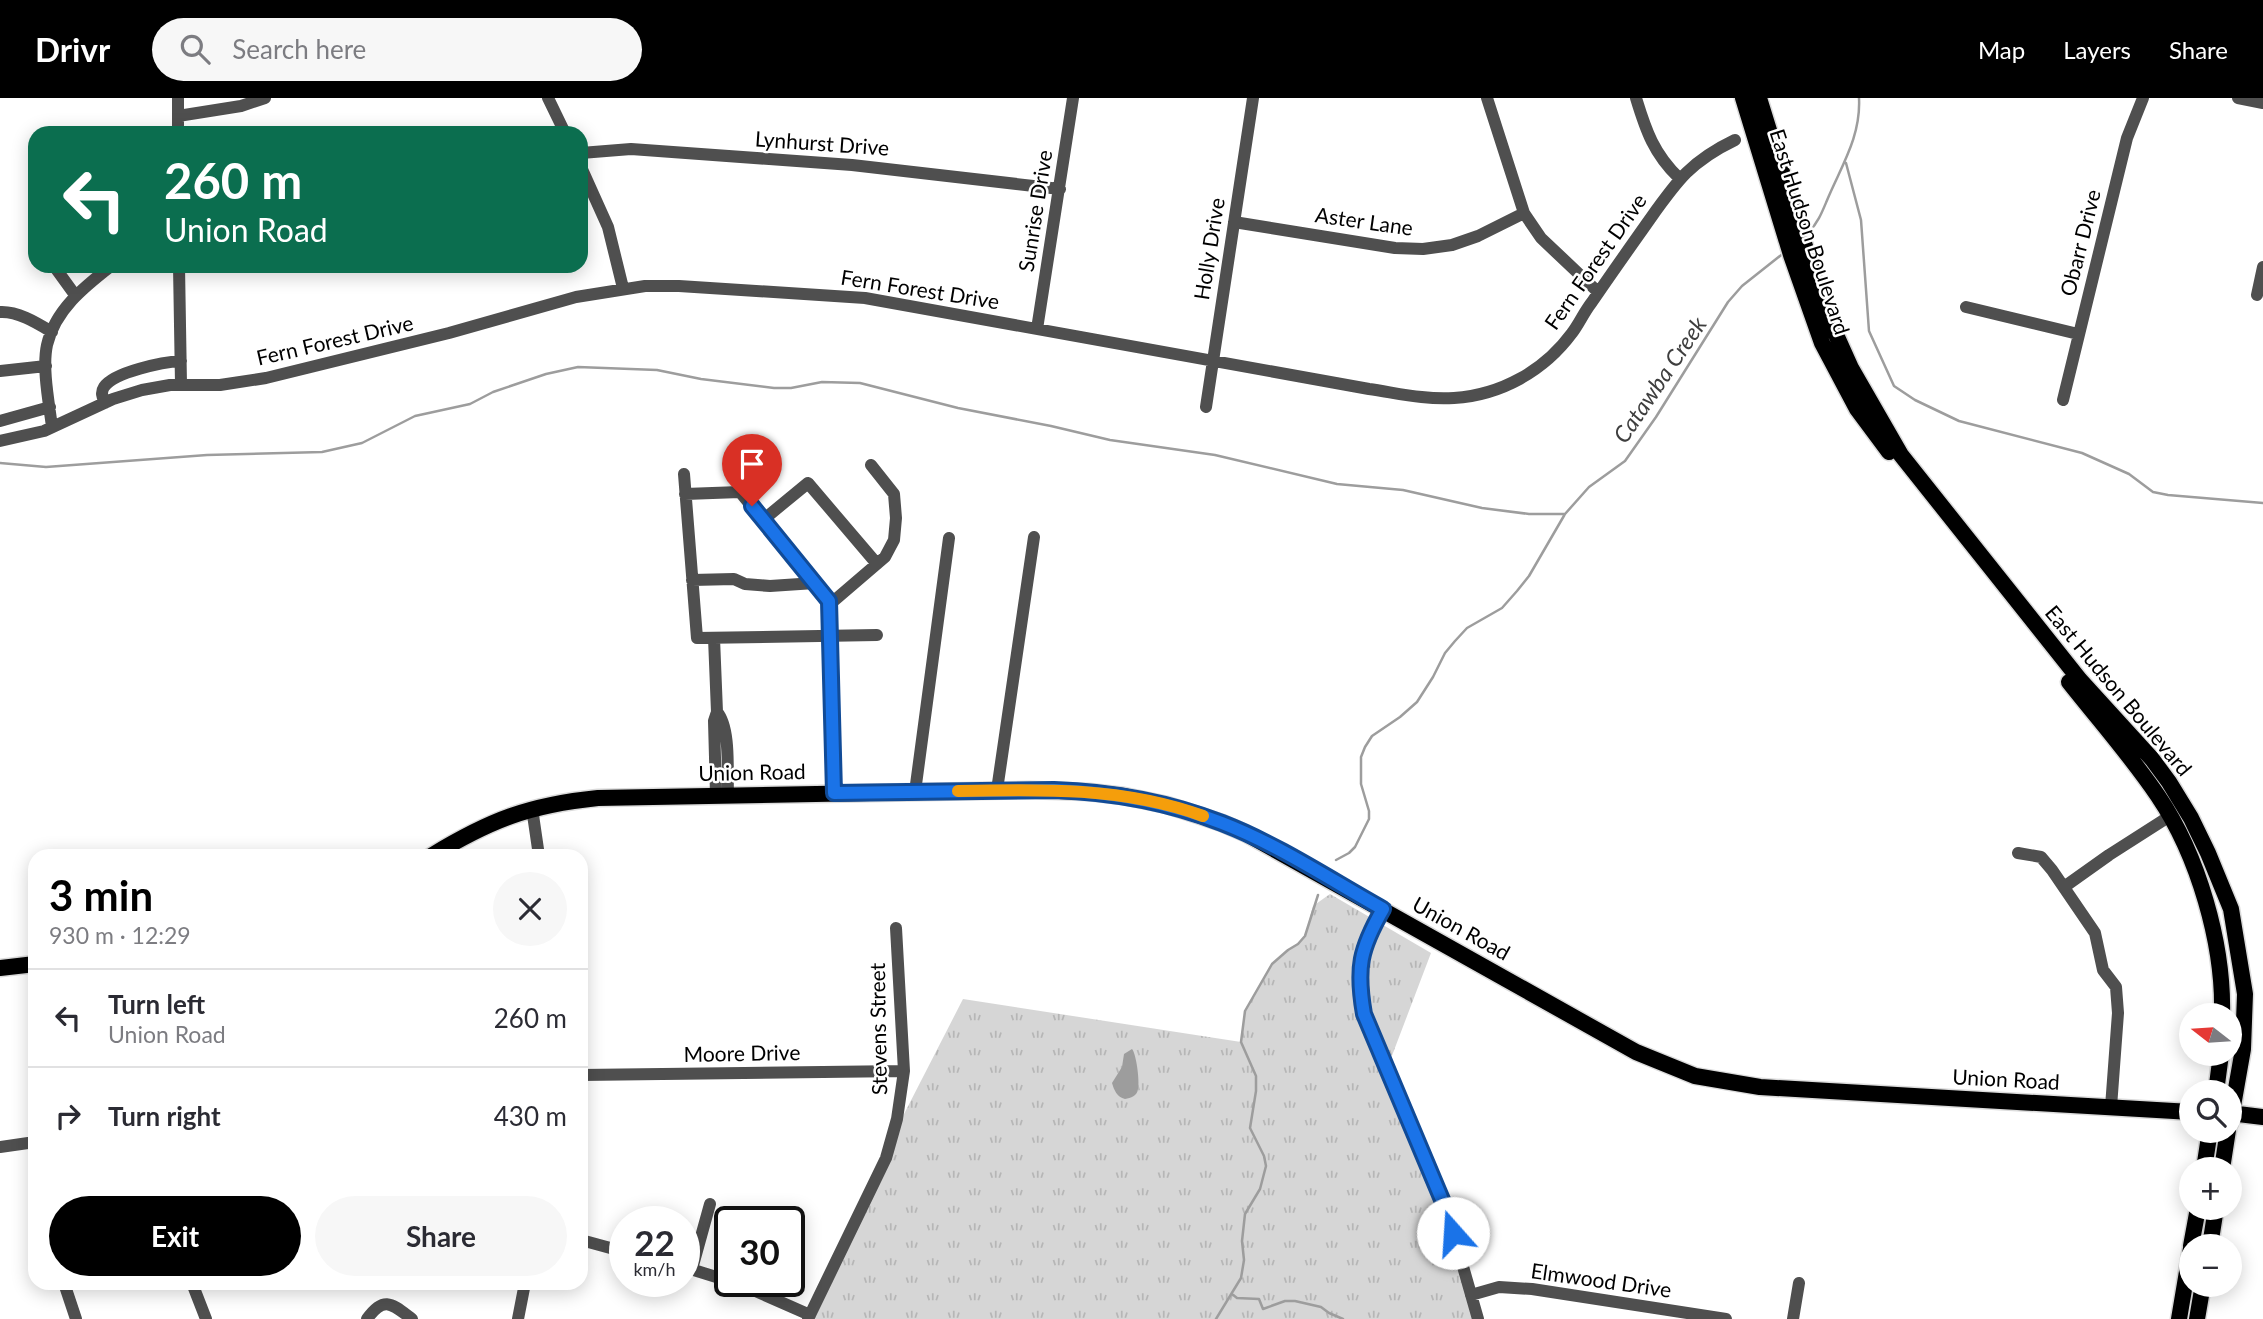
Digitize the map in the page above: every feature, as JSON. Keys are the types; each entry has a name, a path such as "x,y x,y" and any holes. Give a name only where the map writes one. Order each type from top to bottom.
{"main road":[{"name":"East Hudson Boulevard","path":"1743,98 1773,195 1807,278"},
{"name":"East Hudson Boulevard","path":"1759,98 1785,181 1822,343 1857,409 2133,761 2170,816 2188,852 2204,899 2220,968 2221,1003"},
{"name":"East Hudson Boulevard","path":"1940,513 2080,680 2152,759 2191,818 2231,909 2245,995 2243,1049 2237,1080"},
{"name":"Union Road","path":"443,849 484,826 532,808 598,797 997,790 1115,794 1195,813 1277,849 1636,1052 1695,1076 1764,1087 2179,1111"},
{"path":"0,968 28,965"},
{"path":"2242,1117 2263,1117"},
{"path":"2179,1319 2183,1297"},
{"path":"2197,1319 2201,1297"}],"street":[{"path":"178,98 178,126"},
{"path":"178,117 230,108 265,98"},
{"path":"548,98 562,126"},
{"name":"Sunrise Drive","path":"1037,329 1073,98"},
{"name":"Holly Drive","path":"1206,407 1253,98"},
{"path":"1487,98 1524,213 1541,238 1598,292"},
{"path":"1636,98 1645,127 1660,159 1679,178"},
{"name":"Obarr Drive","path":"2063,400 2127,138 2143,98"},
{"path":"2238,98 2263,103"},
{"name":"Fern Forest Drive","path":"0,441 30,435 142,390 181,384 220,384 266,377 449,333 576,297 623,288 679,286 865,298 1413,396 1467,396 1508,385 1544,362 1573,332 1679,178 1708,153 1734,140"},
{"name":"Lynhurst Drive","path":"588,152 631,149 852,165 1060,189"},
{"path":"588,183 608,227 623,288"},
{"name":"Aster Lane","path":"1234,222 1395,248 1423,249 1452,246 1524,213"},
{"path":"2257,295 2263,267"},
{"path":"59,273 75,295"},
{"path":"52,427 46,366 47,343 75,295 102,273"},
{"path":"179,273 181,384"},
{"path":"1966,307 2078,334"},
{"path":"0,312 22,317 52,332"},
{"path":"105,403 103,388 114,378 164,362 181,361"},
{"path":"0,371 46,366"},
{"path":"0,421 50,407"},
{"path":"829,605 885,557 894,540 894,494 871,465"},
{"path":"684,474 697,638 877,635"},
{"path":"763,520 808,483 877,564"},
{"path":"685,494 740,492 829,601 834,793"},
{"path":"997,790 1034,537"},
{"path":"915,792 949,538"},
{"path":"692,580 734,579 745,584 770,586 815,583"},
{"path":"714,638 717,712 723,718 725,731 722,794"},
{"path":"532,808 538,849"},
{"path":"2064,887 2170,816"},
{"path":"2018,853 2044,859 2095,933 2103,970 2116,987 2118,1013 2112,1107"},
{"path":"1383,909 1363,949 1359,988 1364,1014 1448,1214 1478,1319"},
{"name":"Stevens Street","path":"809,1317 886,1158 897,1119 904,1071 896,928"},
{"name":"Moore Drive","path":"588,1075 904,1071"},
{"path":"0,1147 28,1143"},
{"path":"700,1233 710,1204"},
{"path":"588,1242 609,1248"},
{"path":"700,1272 742,1285 809,1317"},
{"path":"1793,1319 1799,1283"},
{"name":"Elmwood Drive","path":"1471,1295 1499,1287 1522,1288 1726,1319"},
{"path":"66,1290 76,1319"},
{"path":"195,1290 206,1319"},
{"path":"518,1319 524,1290"},
{"path":"367,1319 379,1304 387,1303 412,1319"}],"green space":[{"path":"1330,894 1431,953 1385,1074 1445,1216 1473,1319 812,1319 903,1116 963,999 1241,1042 1245,1011 1272,964 1305,936 1313,906"}],"shaded area":[{"path":"1132,1049 1137,1068 1138,1089 1133,1096 1125,1099 1118,1095 1112,1083 1122,1067 1124,1054"}],"waterway":[{"name":"Catawba Creek","path":"1809,232 1820,216 1850,150 1857,125 1859,98"},
{"path":"1846,163 1861,220 1869,331 1894,386 1915,400 1959,421 2082,453 2129,474 2153,492 2263,503"},
{"name":"Catawba Creek","path":"1336,860 1355,847 1369,819 1361,784 1361,757 1372,736 1417,702 1445,653 1467,628 1502,608 1517,591 1529,576 1565,514 1589,487 1625,461 1728,302 1742,286 1785,252"},
{"path":"0,463 46,467 207,455 322,452 362,443 415,416 470,404 493,392 546,374 578,367 657,370 701,379 774,388 791,388 822,382 860,383 958,408 1110,440 1215,455 1337,484 1403,490 1482,508 1529,514 1565,514"},
{"name":"Catawba Creek","path":"1216,1319 1241,1278 1245,1214 1260,1189 1266,1166 1250,1128 1256,1076 1241,1042 1245,1011 1272,964 1305,936 1318,895"},
{"path":"1232,1294 1237,1298 1259,1299 1263,1309 1285,1301 1295,1301 1321,1307 1343,1319"}],"slow traffic":[{"path":"958,791 1028,790 1115,794 1203,816"}],"route":[{"path":"752,506 829,601 834,793 1054,790 1115,794 1141,799 1195,813 1245,833 1383,909 1363,949 1359,988 1364,1014 1448,1214 1453,1233"}]}
